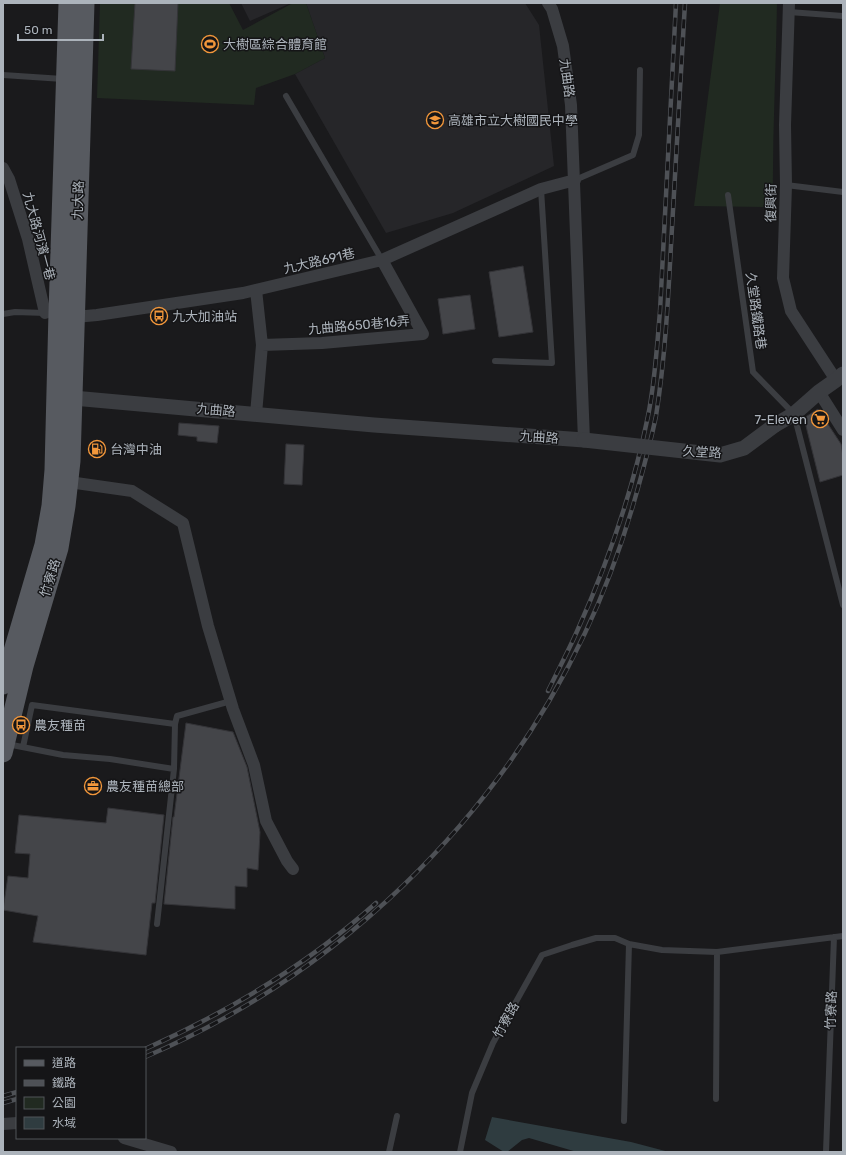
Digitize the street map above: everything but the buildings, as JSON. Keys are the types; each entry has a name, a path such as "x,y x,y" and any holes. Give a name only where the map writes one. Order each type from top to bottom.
{"main road":[{"name":"九大路","path":"68,3 74,80"},
{"name":"九大路","path":"64,397 59,314 74,80 85,3"},
{"name":"竹寮路","path":"3,685 47,562 59,548 71,461 64,397"},
{"name":"竹寮路","path":"8,747 47,562 44,545 51,506 54,470 64,397"}],"street":[{"name":"九曲路","path":"64,397 374,425 584,440 571,105 562,46 552,9 548,3"},
{"name":"復興街","path":"789,7 785,125 786,185 783,278 791,311 841,376"},
{"name":"九大路河濱一巷","path":"3,168 9,180 28,239 59,314"},
{"name":"九大路691巷","path":"59,314 105,314 243,293 382,260 541,189 575,180"},
{"name":"九曲路650巷16弄","path":"262,345 322,344 422,334 382,260"},
{"path":"256,290 262,345 256,414"},
{"name":"久堂路","path":"584,440 720,455 744,448 794,414 819,392 841,376"},
{"path":"819,392 843,430"},
{"path":"69,482 132,491 183,523 208,626 231,701 254,765 266,821 287,861 293,869"},
{"path":"3,1124 16,1122"},
{"path":"126,1139 154,1150 171,1152"}],"lane":[{"name":"復興街","path":"789,7 843,16"},
{"path":"575,180 633,155 639,135 640,70"},
{"path":"3,75 74,80"},
{"path":"286,96 382,260"},
{"path":"786,185 843,192"},
{"path":"495,361 552,364 541,189"},
{"name":"久堂路鐵路巷","path":"728,195 753,372 794,414"},
{"path":"3,314 15,312 59,314"},
{"path":"794,414 843,605"},
{"path":"157,924 174,769 175,724 178,716 231,701"},
{"path":"174,769 110,759 63,755 8,747 32,705 175,724"},
{"path":"834,937 843,936"},
{"name":"竹寮路","path":"460,1152 472,1093 493,1043 542,955 596,938 615,938 629,944 662,950 717,952 834,937 826,1152"},
{"path":"624,1121 629,944"},
{"path":"716,1099 717,952"},
{"path":"389,1152 398,1116"}],"shaded area":[{"path":"241,3 291,3 250,21"},
{"name":"高雄市立大樹國民中學","path":"306,3 525,3 539,25 554,166 453,213 386,233 295,74 325,58"}],"green space":[{"name":"大樹區綜合體育館","path":"100,3 229,3 243,30 293,3 306,3 325,58 295,74 256,88 254,105 97,98"},
{"path":"720,3 777,3 773,207 694,206"}],"water":[{"path":"492,1117 631,1142 669,1152 577,1152 529,1138 522,1140 507,1152 504,1152 485,1140"}],"railway":[{"path":"548,691 578,629 610,551 635,471 650,403 656,364 660,311 676,3"},
{"path":"146,1057 215,1023 282,983 345,937 404,885 457,829 506,767 548,702 585,633 606,585 624,536 643,470 656,416 664,352 685,3"},
{"path":"146,1049 207,1019 266,985 323,946 376,903"},
{"path":"3,1096 16,1092"},
{"path":"3,1103 16,1099"}],"place":[{"name":"大樹區綜合體育館","path":"210,44"},
{"name":"高雄市立大樹國民中學","path":"435,120"},
{"name":"九大加油站","path":"159,316"},
{"name":"7-Eleven","path":"820,419"},
{"name":"台灣中油","path":"97,449"},
{"name":"農友種苗","path":"21,725"},
{"name":"農友種苗總部","path":"93,786"}]}
